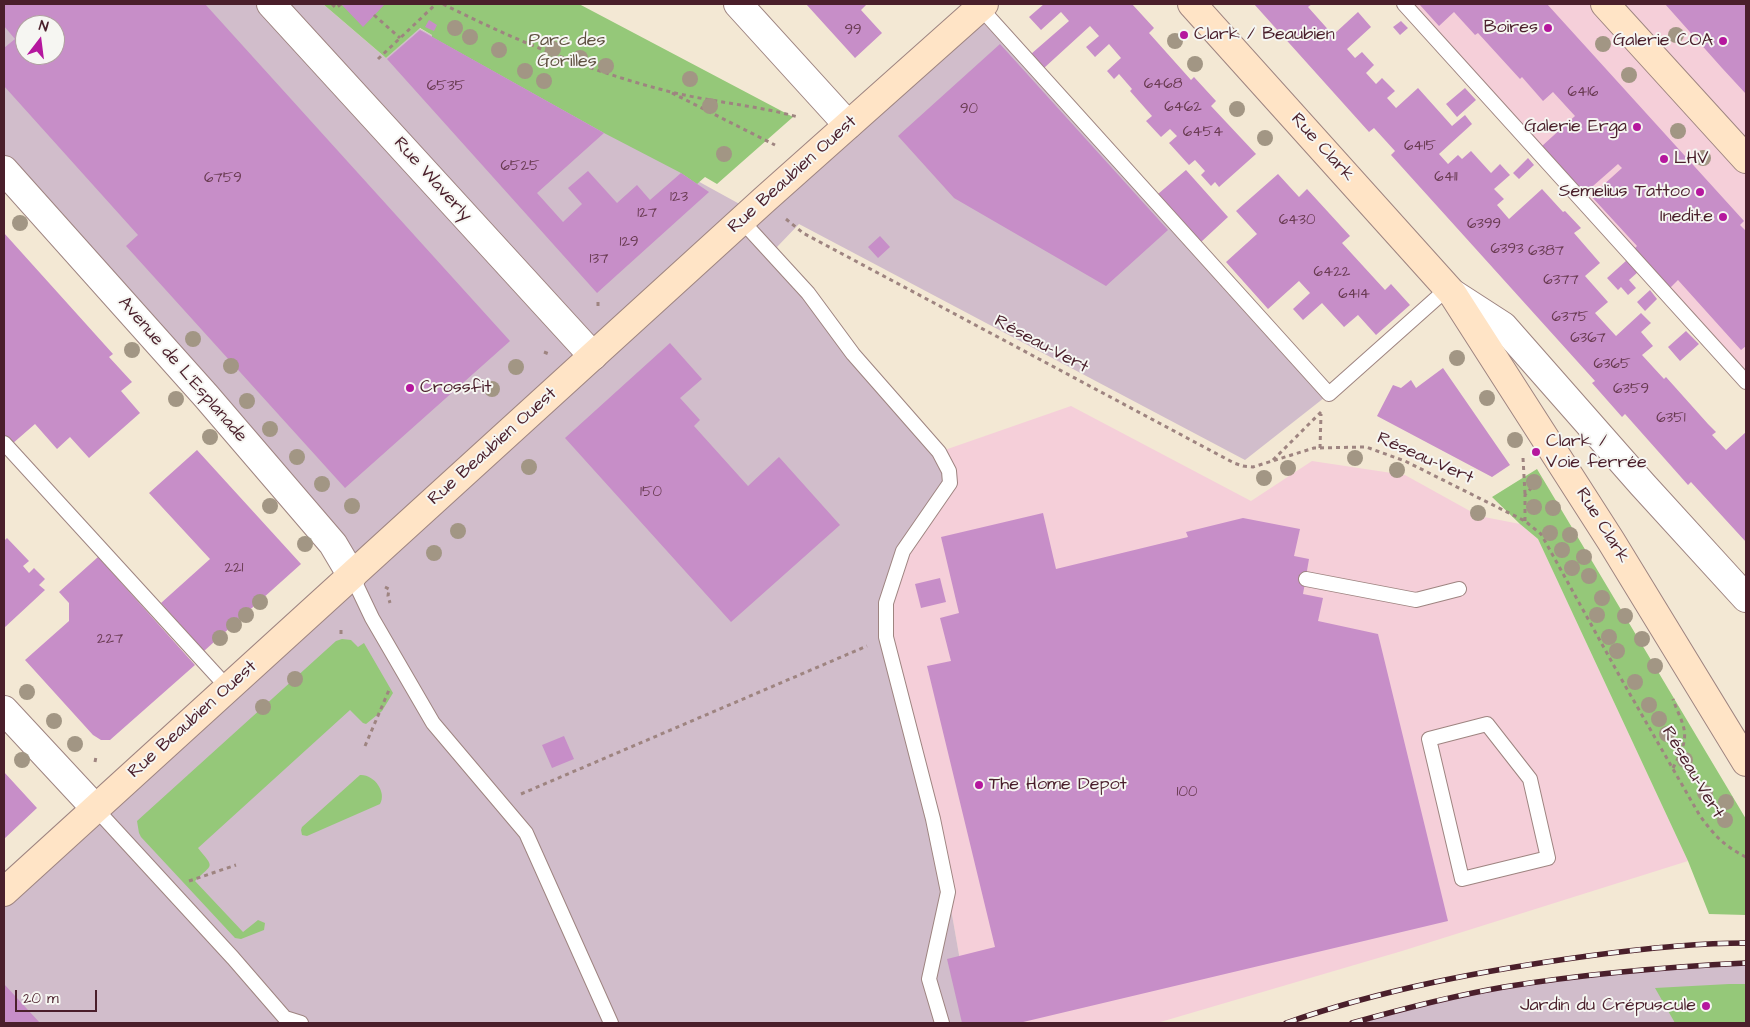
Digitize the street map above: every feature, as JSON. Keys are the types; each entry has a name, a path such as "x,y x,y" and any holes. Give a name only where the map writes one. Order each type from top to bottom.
{"street":[{"name":"Rue Waverly","path":"271,4 593,356"},
{"path":"738,4 848,125"},
{"name":"Rue Clark","path":"1192,4 1450,290 1612,541 1746,762"},
{"path":"1605,4 1746,159"},
{"name":"Rue Beaubien Ouest","path":"4,892 980,5"},
{"name":"Avenue de L'Esplanade","path":"4,170 206,396 333,544 352,576"},
{"name":"Rue Clark","path":"1450,290 1503,326 1642,484 1746,598"},
{"path":"4,710 96,809"}],"lane":[{"path":"1404,4 1746,382"},
{"path":"980,5 1329,394 1450,290"},
{"path":"742,221 808,293 853,354 939,452 949,471 950,483 903,551 886,603 886,637 933,819 948,892 929,979 942,1023"},
{"path":"4,443 228,688"},
{"path":"352,576 372,618 433,723 526,833 611,1023"},
{"path":"1306,579 1416,600 1460,589"},
{"path":"1487,724 1530,779 1548,858 1462,878 1430,739 1487,724"},
{"path":"96,809 233,958 285,1018 301,1023"}],"path":[{"path":"332,4 336,8 341,4"},
{"path":"378,59 436,4"},
{"path":"444,4 475,21 562,58 667,91 798,117"},
{"path":"374,15 400,38"},
{"path":"667,91 775,145"},
{"name":"Réseau-Vert","path":"787,220 812,238 1234,463 1243,466 1253,466 1314,448 1366,447 1405,461 1525,521 1541,534 1700,816 1729,849 1746,857"},
{"path":"598,301 598,306"},
{"path":"544,352 549,354"},
{"path":"1320,448 1321,414 1329,394"},
{"path":"1272,461 1321,414"},
{"path":"1525,452 1523,458 1525,521"},
{"path":"1525,495 1534,485 1542,483"},
{"path":"385,587 389,589 390,607"},
{"path":"515,787 521,794 868,646"},
{"path":"365,746 390,688"},
{"path":"1673,697 1676,710 1684,728 1685,740 1673,768"},
{"path":"200,877 236,864"}],"shaded area":[{"path":"4,4 323,4 386,58 419,28 745,207 980,7 1329,394 1245,460 799,224 777,247 808,293 949,471 903,551 886,637 948,892 971,1023 4,1023 4,892 351,576 4,176"},
{"path":"1406,4 1746,4 1746,377"},
{"path":"1071,406 1251,501 1312,461 1405,475 1479,516 1520,524 1538,539 1688,861 1402,951 1157,1023 971,1023 948,892 886,637 903,551 939,452"},
{"path":"1746,963 1746,1023 1352,1023 1421,1004 1502,987 1578,976 1670,967"}],"green space":[{"name":"Parc des Gorilles","path":"323,4 579,4 793,117 717,184 705,177 697,184 681,173 604,133 432,37 432,35 420,28 386,58"},
{"path":"1537,469 1746,819 1746,915 1709,914 1688,861 1538,539 1492,497"},
{"path":"342,639 351,640 358,647 364,643 393,693 382,711 366,724 350,710 198,848 210,866 195,881 243,932 258,920 265,923 264,930 241,939 235,938 141,837 137,821 336,641"},
{"path":"360,775 370,777 378,785 382,794 380,804 307,836 302,835 302,827"},
{"name":"Jardin du Crépuscule","path":"1746,984 1746,1023 1675,1023 1655,988"}],"building":[{"path":"4,4 205,4 510,341 345,488 126,246 138,235 4,86 4,48 15,39 4,26"},
{"path":"341,4 385,4 363,27"},
{"path":"806,4 867,4 861,10 882,33 855,58"},
{"path":"1044,4 1132,4 1154,28 1149,33 1191,80 1194,77 1216,101 1211,106 1256,154 1219,187 1215,182 1211,186 1201,175 1205,171 1195,160 1189,165 1169,143 1177,136 1170,129 1161,137 1146,121 1152,116 1130,91 1132,89 1119,74 1114,79 1107,71 1121,58 1109,44 1095,57 1086,47 1099,36 1090,26 1044,68 1031,54 1069,21 1061,12 1041,30 1029,17"},
{"path":"1254,4 1312,4 1308,7 1333,35 1358,12 1371,27 1347,49 1355,58 1362,52 1374,65 1366,73 1376,84 1382,78 1395,91 1387,98 1396,108 1418,88 1452,126 1465,115 1472,124 1439,154 1448,164 1458,155 1462,159 1471,151 1491,173 1500,164 1510,175 1494,189 1504,199 1497,205 1509,219 1542,189 1581,228 1574,233 1600,263 1585,276 1608,302 1595,313 1616,336 1641,313 1651,323 1641,332 1653,346 1642,355 1664,379 1666,377 1716,432 1712,435 1726,450 1746,432 1746,542 1691,482 1688,485 1625,414 1622,417 1592,383 1595,381 1391,155 1395,151 1374,128 1369,132"},
{"path":"1419,4 1547,4 1744,221 1740,225 1746,231 1746,346 1741,350 1678,280 1670,288 1634,249 1637,246 1591,196 1622,168 1618,164 1585,193 1542,146 1575,116 1553,92 1543,101 1478,33 1475,35 1454,12 1439,26"},
{"path":"1665,4 1746,4 1746,94 1722,68"},
{"path":"429,20 437,25 434,31 425,27"},
{"path":"1401,21 1408,28 1400,35 1393,27"},
{"path":"420,30 604,133 537,193 563,222 582,204 568,188 588,171 617,203 637,185 650,200 681,173 709,192 597,293 387,59"},
{"path":"1000,44 1168,230 1106,286 954,198 898,136"},
{"path":"1465,88 1476,100 1457,117 1446,104"},
{"path":"1528,158 1534,165 1519,179 1513,173"},
{"path":"1186,170 1228,217 1201,242 1158,194"},
{"path":"1278,174 1299,197 1307,189 1350,236 1342,243 1385,290 1391,284 1410,305 1376,335 1358,315 1344,327 1322,303 1303,320 1293,309 1310,293 1299,281 1268,309 1226,262 1257,234 1236,211"},
{"path":"4,233 113,354 109,357 132,382 121,391 140,413 89,458 70,437 57,449 35,424 12,444 4,435"},
{"path":"880,236 890,247 878,258 868,247"},
{"path":"1627,260 1638,272 1629,280 1636,288 1628,295 1621,287 1618,290 1607,278"},
{"path":"1650,290 1657,299 1645,311 1637,302"},
{"path":"1686,331 1699,344 1680,361 1668,347"},
{"path":"670,343 702,379 680,398 700,420 694,426 748,486 779,457 840,525 731,622 565,438"},
{"path":"1443,368 1510,465 1492,477 1377,416 1393,385 1401,388 1411,380 1416,388"},
{"path":"197,450 301,564 204,651 161,603 210,559 149,493"},
{"path":"1043,513 1056,569 1188,537 1186,532 1243,518 1300,529 1294,556 1309,559 1303,594 1323,598 1318,621 1378,634 1448,921 1019,1023 962,1023 947,959 995,947 927,666 951,661 940,618 959,613 941,537"},
{"path":"7,538 29,561 23,566 29,573 34,568 45,579 39,585 45,590 4,628 4,541"},
{"path":"98,557 195,665 110,740 101,740 93,735 25,660 69,621 69,603 59,592"},
{"path":"940,578 946,602 921,608 915,584"},
{"path":"564,736 574,759 552,768 542,745"},
{"path":"4,772 37,808 4,839"},
{"path":"4,984 40,1023 4,1023"}],"railway":[{"path":"1286,1023 1360,1000 1473,974 1647,949 1746,943"},
{"path":"1352,1023 1446,999 1534,982 1625,972 1746,963"}],"place":[{"name":"Boires","path":"1548,28"},
{"name":"Clark / Beaubien","path":"1184,35"},
{"name":"Galerie COA","path":"1723,41"},
{"name":"Galerie Erga","path":"1637,127"},
{"name":"LHV","path":"1664,159"},
{"name":"Semelius Tattoo","path":"1700,192"},
{"name":"Inedit.e","path":"1723,217"},
{"name":"Crossfit","path":"410,388"},
{"name":"Clark / Voie ferrée","path":"1536,452"},
{"name":"The Home Depot","path":"979,785"},
{"name":"Jardin du Crépuscule","path":"1706,1006"}]}
